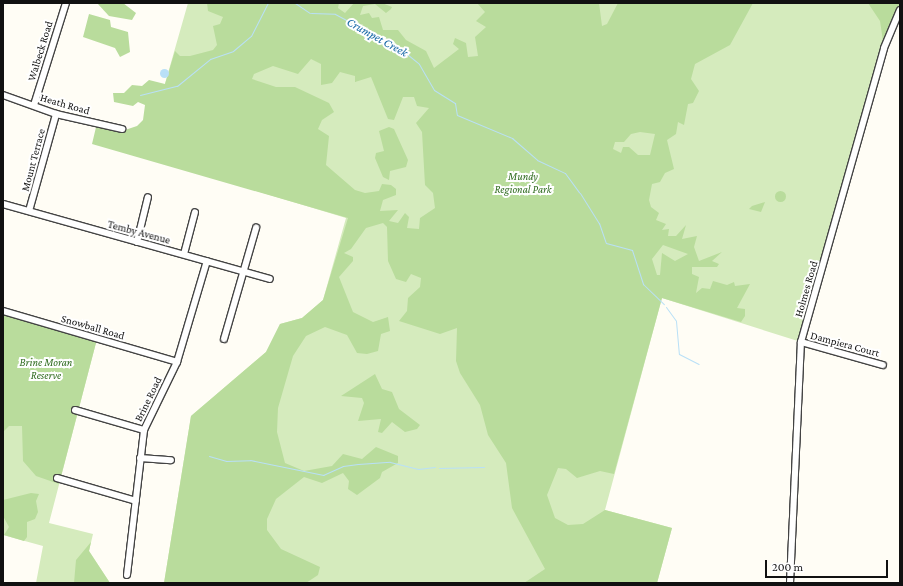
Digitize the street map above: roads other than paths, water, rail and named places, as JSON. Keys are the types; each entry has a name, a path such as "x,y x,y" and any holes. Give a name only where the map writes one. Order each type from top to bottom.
{"street":[{"name":"Walbeck Road","path":"34,105 66,3"},
{"name":"Holmes Road","path":"790,583 801,342 884,48 900,10"},
{"name":"Heath Road","path":"3,95 56,114 122,129"},
{"name":"Mount Terrace","path":"29,211 56,114"},
{"path":"137,242 148,197"},
{"name":"Temby Avenue","path":"3,204 270,279"},
{"path":"184,254 195,212"},
{"path":"224,339 256,228"},
{"name":"Brine Road","path":"128,575 144,430 177,362 207,261"},
{"name":"Snowball Road","path":"3,311 177,362"},
{"name":"Dampiera Court","path":"801,342 883,365"},
{"path":"75,410 144,430"},
{"path":"140,458 171,460"},
{"path":"56,478 136,500"}],"water":[{"path":"162,69 166,69 168,73 166,77 162,77 160,75 160,71"}],"waterway":[{"path":"140,95 177,86 210,59 233,51 251,36 268,3"},
{"name":"Crumpet Creek","path":"295,3 310,13"},
{"name":"Crumpet Creek","path":"311,13 335,14 402,50 419,64 434,90 455,103 457,115 512,138 537,160 565,173 579,192"},
{"name":"Crumpet Creek","path":"580,193 599,223 606,243 632,250 643,284 664,304"},
{"name":"Crumpet Creek","path":"666,307 676,321 679,354 699,364"},
{"path":"209,456 226,461 250,460 323,475 343,466 358,464 390,462 418,469 435,467"},
{"path":"439,468 484,467"}],"park label":[{"name":"Mundy Regional Park","path":"523,183"},
{"name":"Brine Moran Reserve","path":"46,369"}]}
